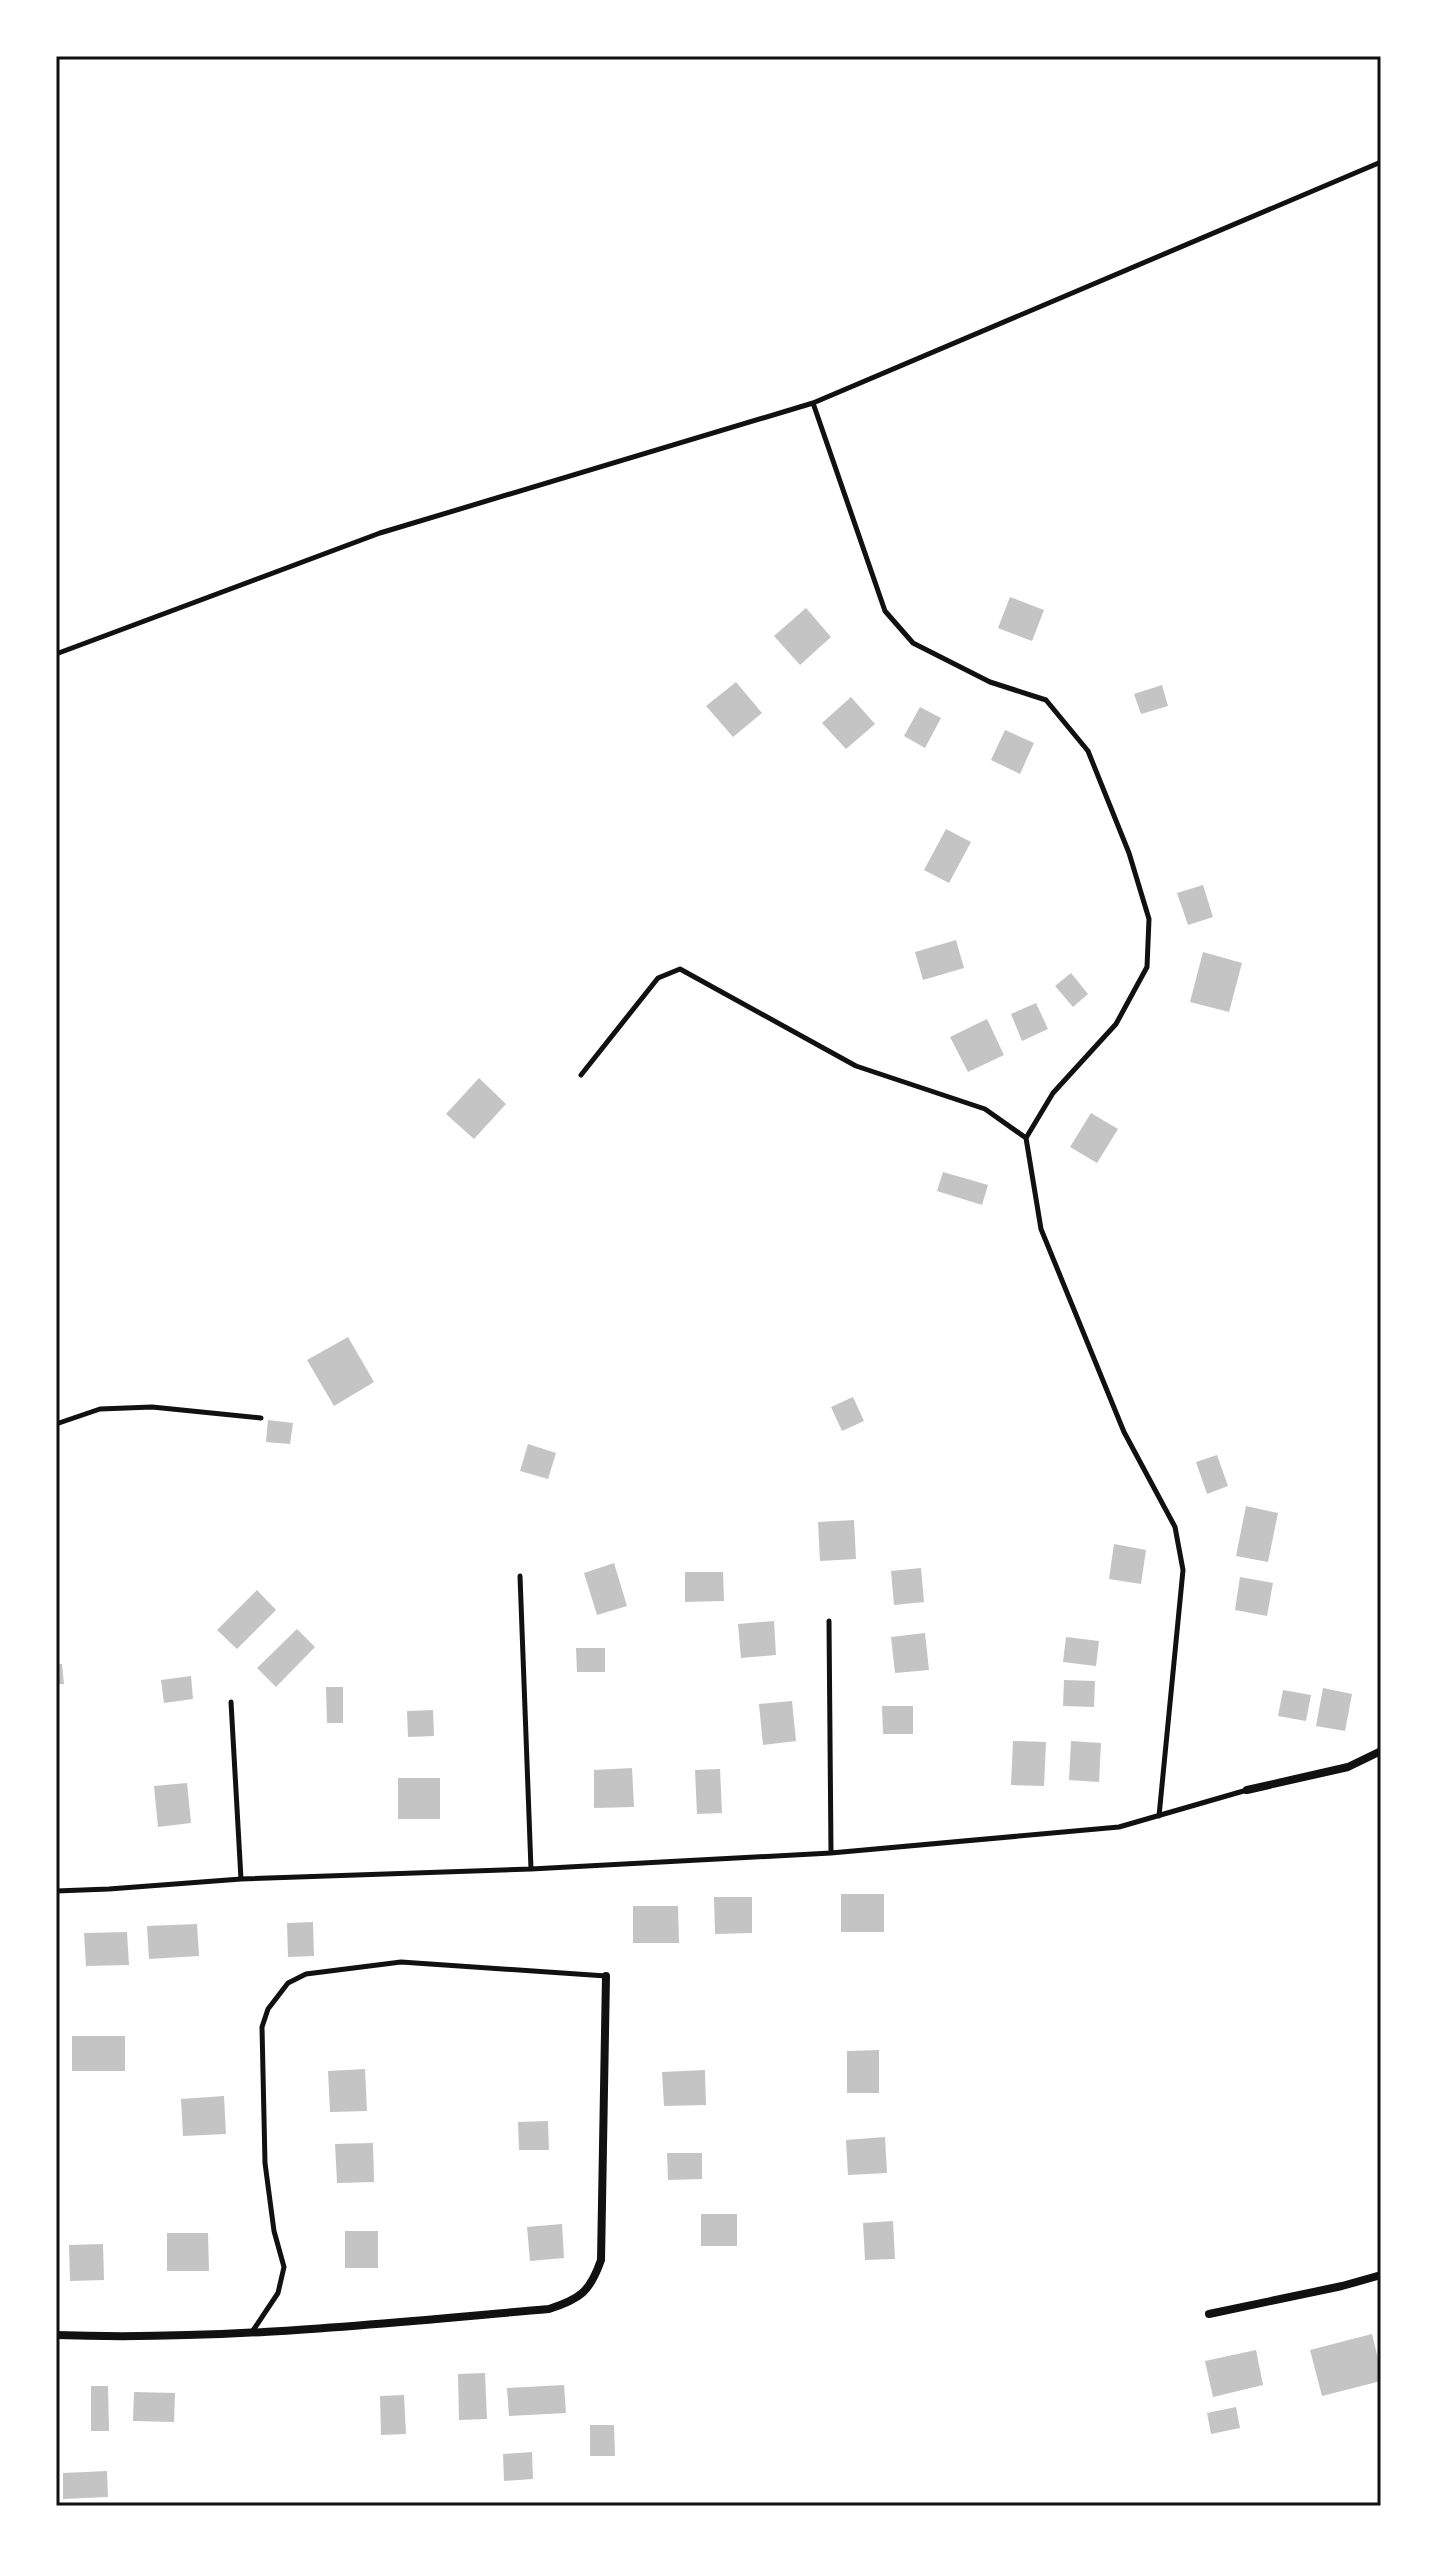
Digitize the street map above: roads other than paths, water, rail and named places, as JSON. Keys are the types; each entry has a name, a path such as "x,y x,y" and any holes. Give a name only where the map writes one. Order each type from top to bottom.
{"street":[{"path":"1247,1790 1348,1767 1381,1751"},
{"path":"56,2335 134,2338 335,2327 549,2309 574,2301 593,2283 601,2260 606,1976"},
{"path":"1209,2314 1381,2275"}],"lane":[{"path":"56,654 380,533 813,403 1381,162"},
{"path":"813,403 885,611 913,643 990,682 1046,700 1088,751 1129,853 1149,919 1147,967 1116,1024 1053,1093 1026,1138 1041,1229 1124,1432 1175,1527 1181,1556 1183,1570 1159,1816"},
{"path":"581,1075 658,978 680,969 856,1066 985,1109 1026,1138"},
{"path":"56,1424 100,1409 152,1407 261,1418"},
{"path":"520,1576 531,1869"},
{"path":"829,1621 831,1853"},
{"path":"231,1702 241,1879"},
{"path":"56,1891 241,1879 531,1869 831,1853 1119,1827 1247,1790"},
{"path":"252,2332 278,2293 284,2267 274,2231 265,2163 262,2027 268,2009 288,1983 306,1974 401,1962 606,1976"}]}
